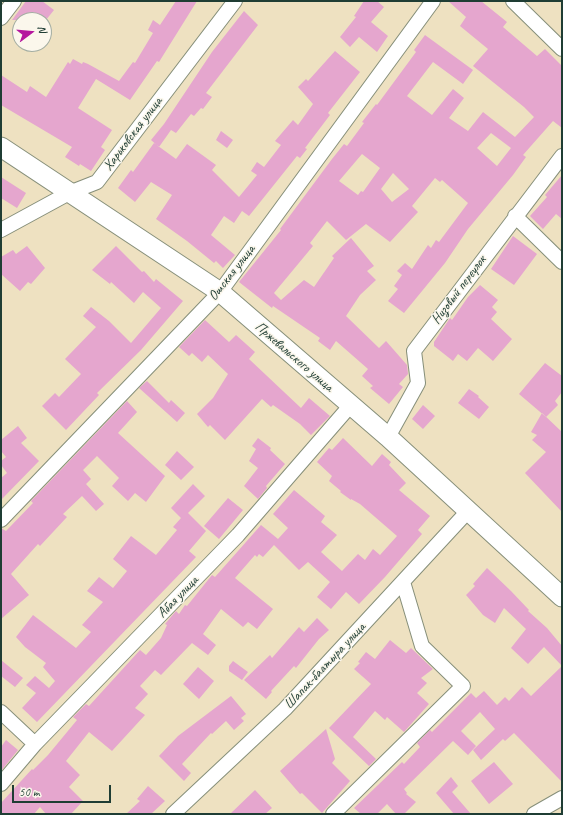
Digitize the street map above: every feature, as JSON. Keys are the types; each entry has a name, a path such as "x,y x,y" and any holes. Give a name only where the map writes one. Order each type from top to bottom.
{"main road":[{"name":"Пржевальского улица","path":"1,147 220,292 350,406 388,437 562,597"}],"street":[{"path":"1,18 14,1"},
{"name":"Харьковская улица","path":"1,230 69,192 97,182 235,1"},
{"name":"Ошская улица","path":"1,520 220,292 433,1"},
{"path":"513,1 562,49"},
{"name":"Низовый переулок","path":"388,437 418,383 414,351 562,156"},
{"path":"515,216 562,262"},
{"name":"Абая улица","path":"1,784 35,744 238,535 350,406"},
{"name":"Шапак-баатыра улица","path":"173,814 285,709 469,510"},
{"path":"333,814 462,686 422,646 403,582"},
{"path":"1,712 35,744"},
{"path":"534,814 562,798"}],"building":[{"path":"26,1 42,1 54,10 52,12 18,12"},
{"path":"176,1 197,1 159,62 157,61 130,100 96,79 78,108 112,130 101,147 105,150 91,171 80,164 79,166 65,157 72,147 1,105 1,75 27,92 30,86 46,97 68,62 70,64 73,59 82,64 83,62 88,64 119,81 133,62 135,63 153,33 148,30 153,20 160,25"},
{"path":"364,1 377,1 384,7 371,22 388,36 377,52 359,37 350,47 340,37 356,17 354,16"},
{"path":"448,1 481,1 507,22 503,27 537,56 545,49 562,66 562,128 553,121 523,155 526,157 513,175 468,229 445,263 404,313 388,301 398,289 394,286 402,275 397,271 405,263 412,269 428,245 431,248 436,240 439,242 468,203 442,180 440,182 435,178 412,206 418,212 390,242 366,224 346,240 327,221 310,243 313,246 274,293 281,300 304,280 314,287 334,258 332,256 351,238 374,266 367,271 376,280 360,295 346,316 379,348 386,341 407,365 408,374 399,384 403,387 389,404 370,388 373,386 362,376 368,369 336,341 330,350 318,341 320,338 273,306 272,308 239,282 281,230 280,229 332,159 344,144 347,146 364,123 362,122 376,104 377,105 416,52 414,50 425,35 473,70 463,84 433,62 407,96 432,115 453,89 464,98 449,118 468,131 483,112 515,137 534,117 524,107 473,66 488,49 460,26 466,17","holes":["491,133 511,148 497,166 477,148","362,154 380,168 363,192 361,191 358,195 339,181","393,173 409,189 392,202 381,189"]},
{"path":"244,11 258,25 206,93 212,97 203,109 201,108 194,116 191,114 176,133 171,130 159,147 151,140 164,124 212,52"},
{"path":"335,51 360,72 328,113 330,115 305,148 307,149 300,158 297,156 249,216 242,211 234,223 224,216 211,235 235,255 223,268 216,261 214,263 187,241 156,219 172,195 151,182 135,202 118,188 131,170 133,172 154,143 176,159 187,144 216,165 212,170 239,197 257,175 251,171 257,162 264,167 281,145 275,141 293,120 298,125 313,104 298,87 306,79 308,81"},
{"path":"221,131 233,140 227,148 216,140"},
{"path":"562,175 562,219 556,214 543,229 530,216 547,197 545,195"},
{"path":"1,177 26,193 17,208 1,198"},
{"path":"513,236 537,254 514,285 491,269"},
{"path":"27,246 45,268 31,284 28,282 20,291 1,274 1,257 13,250 16,254"},
{"path":"116,246 154,282 156,279 183,301 141,350 97,393 99,395 66,430 42,406 55,393 59,397 81,374 65,359 96,327 83,316 91,307 109,321 131,343 161,308 143,292 134,303 111,282 110,284 92,270"},
{"path":"480,285 498,300 492,307 497,312 491,319 512,339 493,361 478,348 467,361 458,354 453,361 434,346 434,342 450,318 452,320 468,297"},
{"path":"205,320 229,342 236,335 255,352 249,359 301,408 309,398 330,416 311,435 300,424 273,405 271,407 262,399 225,440 210,425 208,427 197,414 213,398 228,374 208,355 202,362 192,353 189,356 179,347"},
{"path":"545,363 562,376 562,392 555,401 558,405 546,417 519,394"},
{"path":"147,381 169,403 171,400 185,413 177,422 139,388"},
{"path":"469,389 479,396 478,397 489,407 479,419 458,403"},
{"path":"127,401 137,412 118,433 165,476 146,502 135,493 128,501 112,486 119,478 97,456 83,470 91,479 86,484 104,504 96,511 82,496 63,514 67,517 40,546 38,544 11,574 29,595 1,619 1,528 6,531 33,503 31,501"},
{"path":"423,405 435,416 423,429 412,419"},
{"path":"542,413 562,432 562,512 525,473 546,452 532,440 537,435 531,432"},
{"path":"18,426 27,438 21,443 39,461 1,500 1,478 7,473 1,465 1,461 6,457 1,451 1,440"},
{"path":"258,438 271,448 270,450 285,464 266,486 267,488 258,499 244,486 258,468 249,461 256,449 252,446"},
{"path":"343,438 372,466 382,454 391,462 389,465 406,483 399,490 430,516 418,530 422,534 385,577 359,604 346,592 331,609 317,597 330,582 308,562 299,570 274,545 263,557 259,554 257,557 255,555 235,578 273,609 257,629 248,622 243,627 221,609 203,634 216,645 208,655 192,643 161,675 155,670 140,686 148,694 135,708 145,715 112,751 89,732 66,761 80,775 69,787 83,801 71,814 46,814 40,807 34,814 1,814 1,803 32,769 33,770 48,755 77,720 73,717 86,704 89,706 140,650 146,655 161,638 167,625 165,624 176,611 179,614 185,605 187,606 212,575 215,577 261,525 278,539 288,528 273,514 294,490 325,516 321,522 337,535 321,552 342,571 358,554 365,560 373,549 380,555 397,536 360,504 351,500 340,492 341,491 329,481 332,476 317,462 329,448 332,450"},
{"path":"177,451 194,467 181,480 165,465"},
{"path":"193,484 205,496 188,513 206,531 189,551 196,557 37,722 22,708 36,693 26,685 35,676 49,688 55,681 43,667 46,663 25,647 16,637 33,615 76,648 91,632 82,625 103,602 87,591 99,577 113,588 127,571 113,559 131,536 156,555 177,530 173,527 181,518 171,508"},
{"path":"228,498 243,510 219,539 204,526"},
{"path":"487,568 511,591 529,610 528,611 547,628 562,646 562,666 544,647 528,664 511,648 526,629 504,608 495,623 483,615 466,595 475,586 473,584"},
{"path":"317,618 329,630 319,639 296,668 294,666 271,691 272,692 266,699 244,680 270,655 272,658 299,627 304,632"},
{"path":"390,640 406,653 411,648 433,669 421,678 427,683 417,693 429,704 404,732 387,717 385,720 375,711 353,737 376,759 369,766 329,728 371,684 354,669 360,663 358,662 366,652 375,659"},
{"path":"1,660 23,678 15,687 1,676"},
{"path":"233,661 248,672 242,680 229,671 229,666"},
{"path":"562,666 562,782 514,733 505,741 503,739 481,760 473,750 495,729 480,712 461,731 476,746 468,755 453,741 404,789 407,793 406,794 416,802 404,814 396,814 387,804 377,814 361,814 354,808 402,762 404,764 420,747 417,743 430,730 432,732 471,693 476,698 484,691 497,705 505,697 509,701 522,687 531,696"},
{"path":"198,667 214,681 199,699 183,684"},
{"path":"231,696 246,714 241,718 244,721 234,730 226,721 212,734 211,733 182,764 191,773 184,781 159,756 178,736"},
{"path":"326,729 335,759 332,763 350,781 322,813 302,793 300,794 280,771"},
{"path":"6,740 18,750 1,771 1,747"},
{"path":"494,762 513,784 489,804 471,781"},
{"path":"451,777 458,786 452,792 471,814 454,814 436,793"},
{"path":"148,786 165,801 151,814 126,814 140,801 137,799"},
{"path":"255,790 272,808 265,814 230,814"}]}
